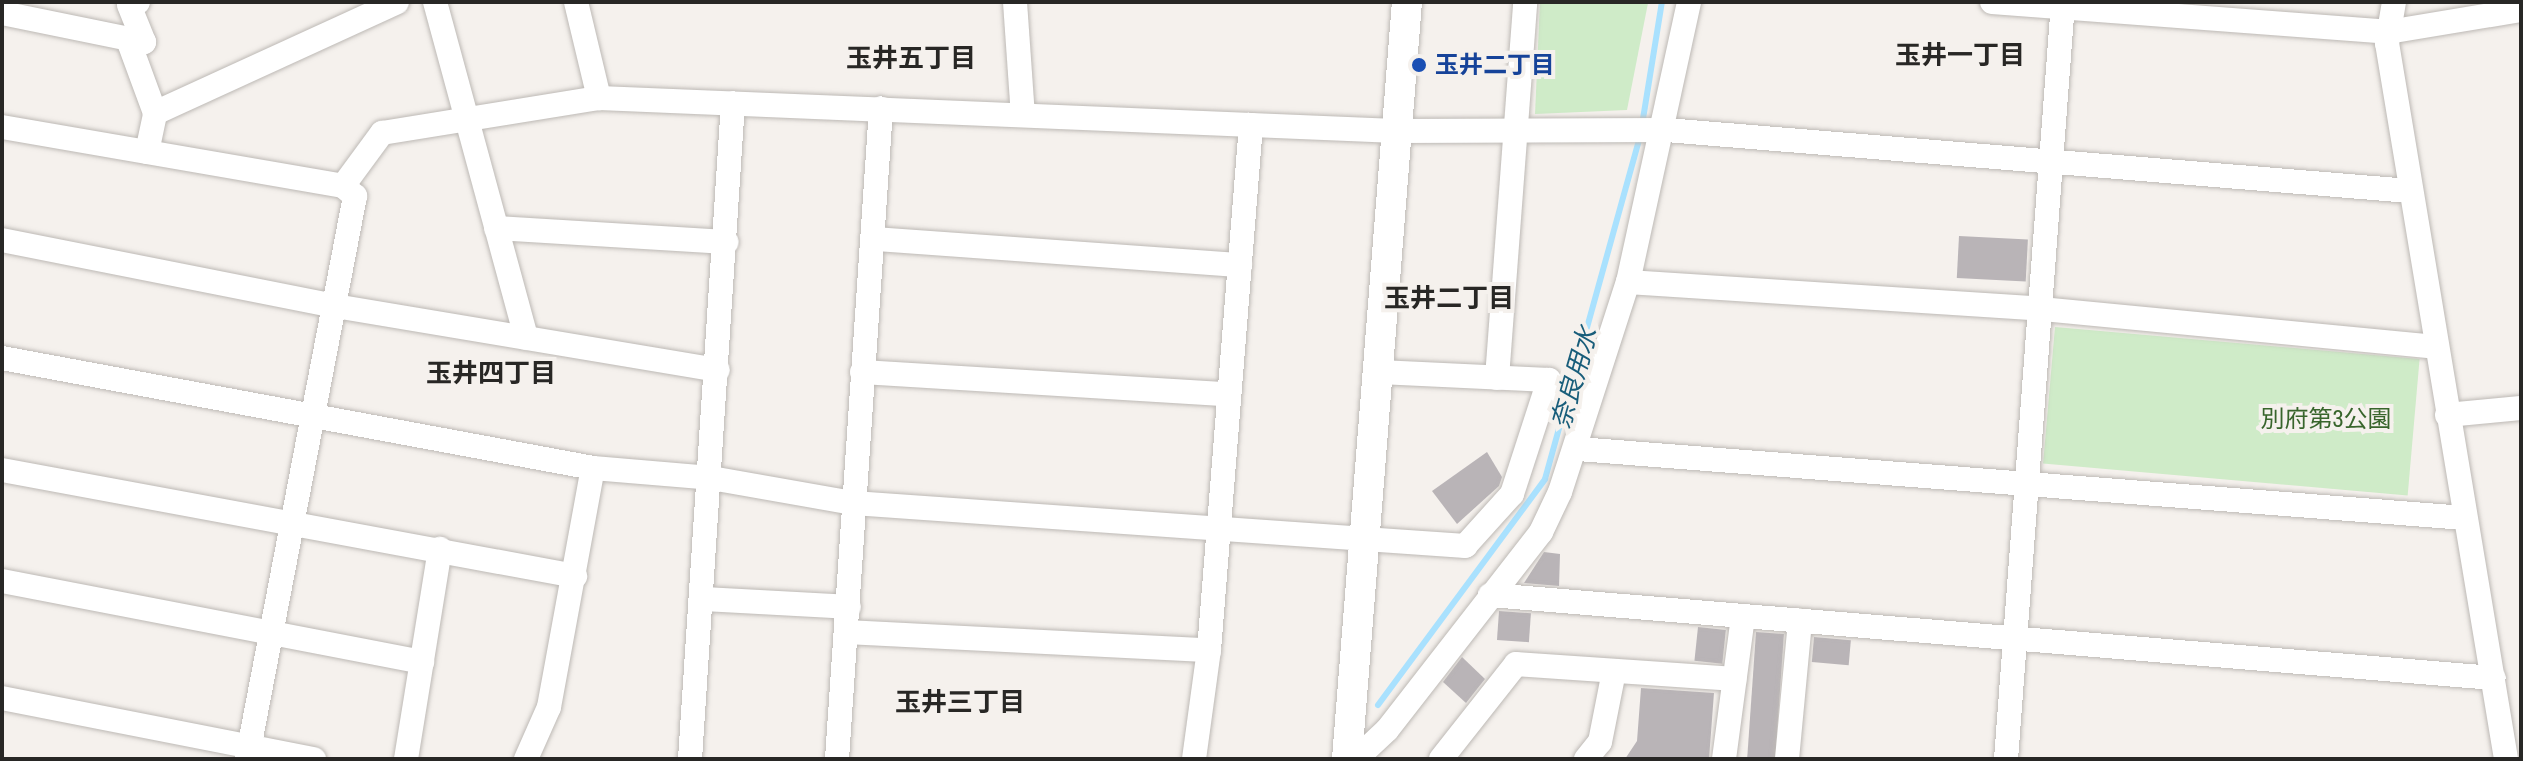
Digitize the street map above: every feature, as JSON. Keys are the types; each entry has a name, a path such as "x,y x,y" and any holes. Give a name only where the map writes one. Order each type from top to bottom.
{"street":[{"path":"138,2 129,5 144,42"},
{"path":"155,113 397,2"},
{"path":"435,2 464,120 526,338"},
{"path":"576,2 599,98"},
{"path":"1015,2 1023,115"},
{"path":"1347,759 1407,2"},
{"path":"1497,378 1525,2"},
{"path":"1356,759 1387,730 1541,532 1578,449 1628,282 1666,130 1689,2"},
{"path":"1992,2 2388,32 2521,10"},
{"path":"2394,2 2388,32 2410,191 2506,759"},
{"path":"2006,759 2063,5"},
{"path":"2,13 144,42"},
{"path":"144,42 130,45 155,113 147,152"},
{"path":"343,186 382,133 599,98 1398,131 1633,128 2410,191"},
{"path":"690,759 727,242 733,103"},
{"path":"837,759 848,632 862,372 875,239 881,108"},
{"path":"1194,759 1209,650 1226,394 1251,125"},
{"path":"2,127 343,186 355,196 355,221 335,306 248,753"},
{"path":"496,228 727,242"},
{"path":"875,239 1240,265"},
{"path":"2,240 335,306 718,370"},
{"path":"1628,282 2042,309 2434,347"},
{"path":"2,358 593,468 711,478 853,503 1465,546 1512,494 1549,380 1379,372"},
{"path":"862,372 1226,394"},
{"path":"2447,415 2521,408"},
{"path":"1578,449 2029,480 2464,518"},
{"path":"526,759 549,707 593,468"},
{"path":"2,470 575,576"},
{"path":"406,759 440,549"},
{"path":"2,581 271,636 422,662"},
{"path":"1490,595 2494,678"},
{"path":"702,599 849,607"},
{"path":"1724,759 1743,616"},
{"path":"1787,759 1800,621"},
{"path":"848,632 1209,650"},
{"path":"1441,759 1516,664 1734,679"},
{"path":"1586,759 1600,742 1614,671"},
{"path":"2,698 248,753 314,759"}],"green space":[{"path":"1540,2 1648,3 1627,110 1535,114"},
{"name":"別府第3公園","path":"2055,327 2420,359 2408,495 2043,463"}],"building":[{"path":"1959,236 2028,240 2026,282 1957,278"},
{"path":"1487,452 1502,477 1499,486 1457,524 1432,491"},
{"path":"1544,552 1560,554 1559,586 1524,583"},
{"path":"1499,611 1531,613 1529,642 1497,640"},
{"path":"1698,627 1726,630 1722,664 1694,661"},
{"path":"1756,632 1784,634 1775,759 1747,759"},
{"path":"1814,637 1851,640 1849,665 1812,662"},
{"path":"1462,657 1485,679 1466,703 1443,682"},
{"path":"1641,688 1714,693 1709,759 1625,759 1637,741"}],"waterway":[{"name":"奈良用水","path":"1642,125 1662,2"},
{"name":"奈良用水","path":"1378,705 1545,479 1640,136"}],"place":[{"name":"玉井二丁目","path":"1419,65"}],"district":[{"name":"玉井一丁目","path":"1960,55"},
{"name":"玉井五丁目","path":"911,58"},
{"name":"玉井二丁目","path":"1449,298"},
{"name":"玉井四丁目","path":"491,373"},
{"name":"玉井三丁目","path":"960,702"}]}
